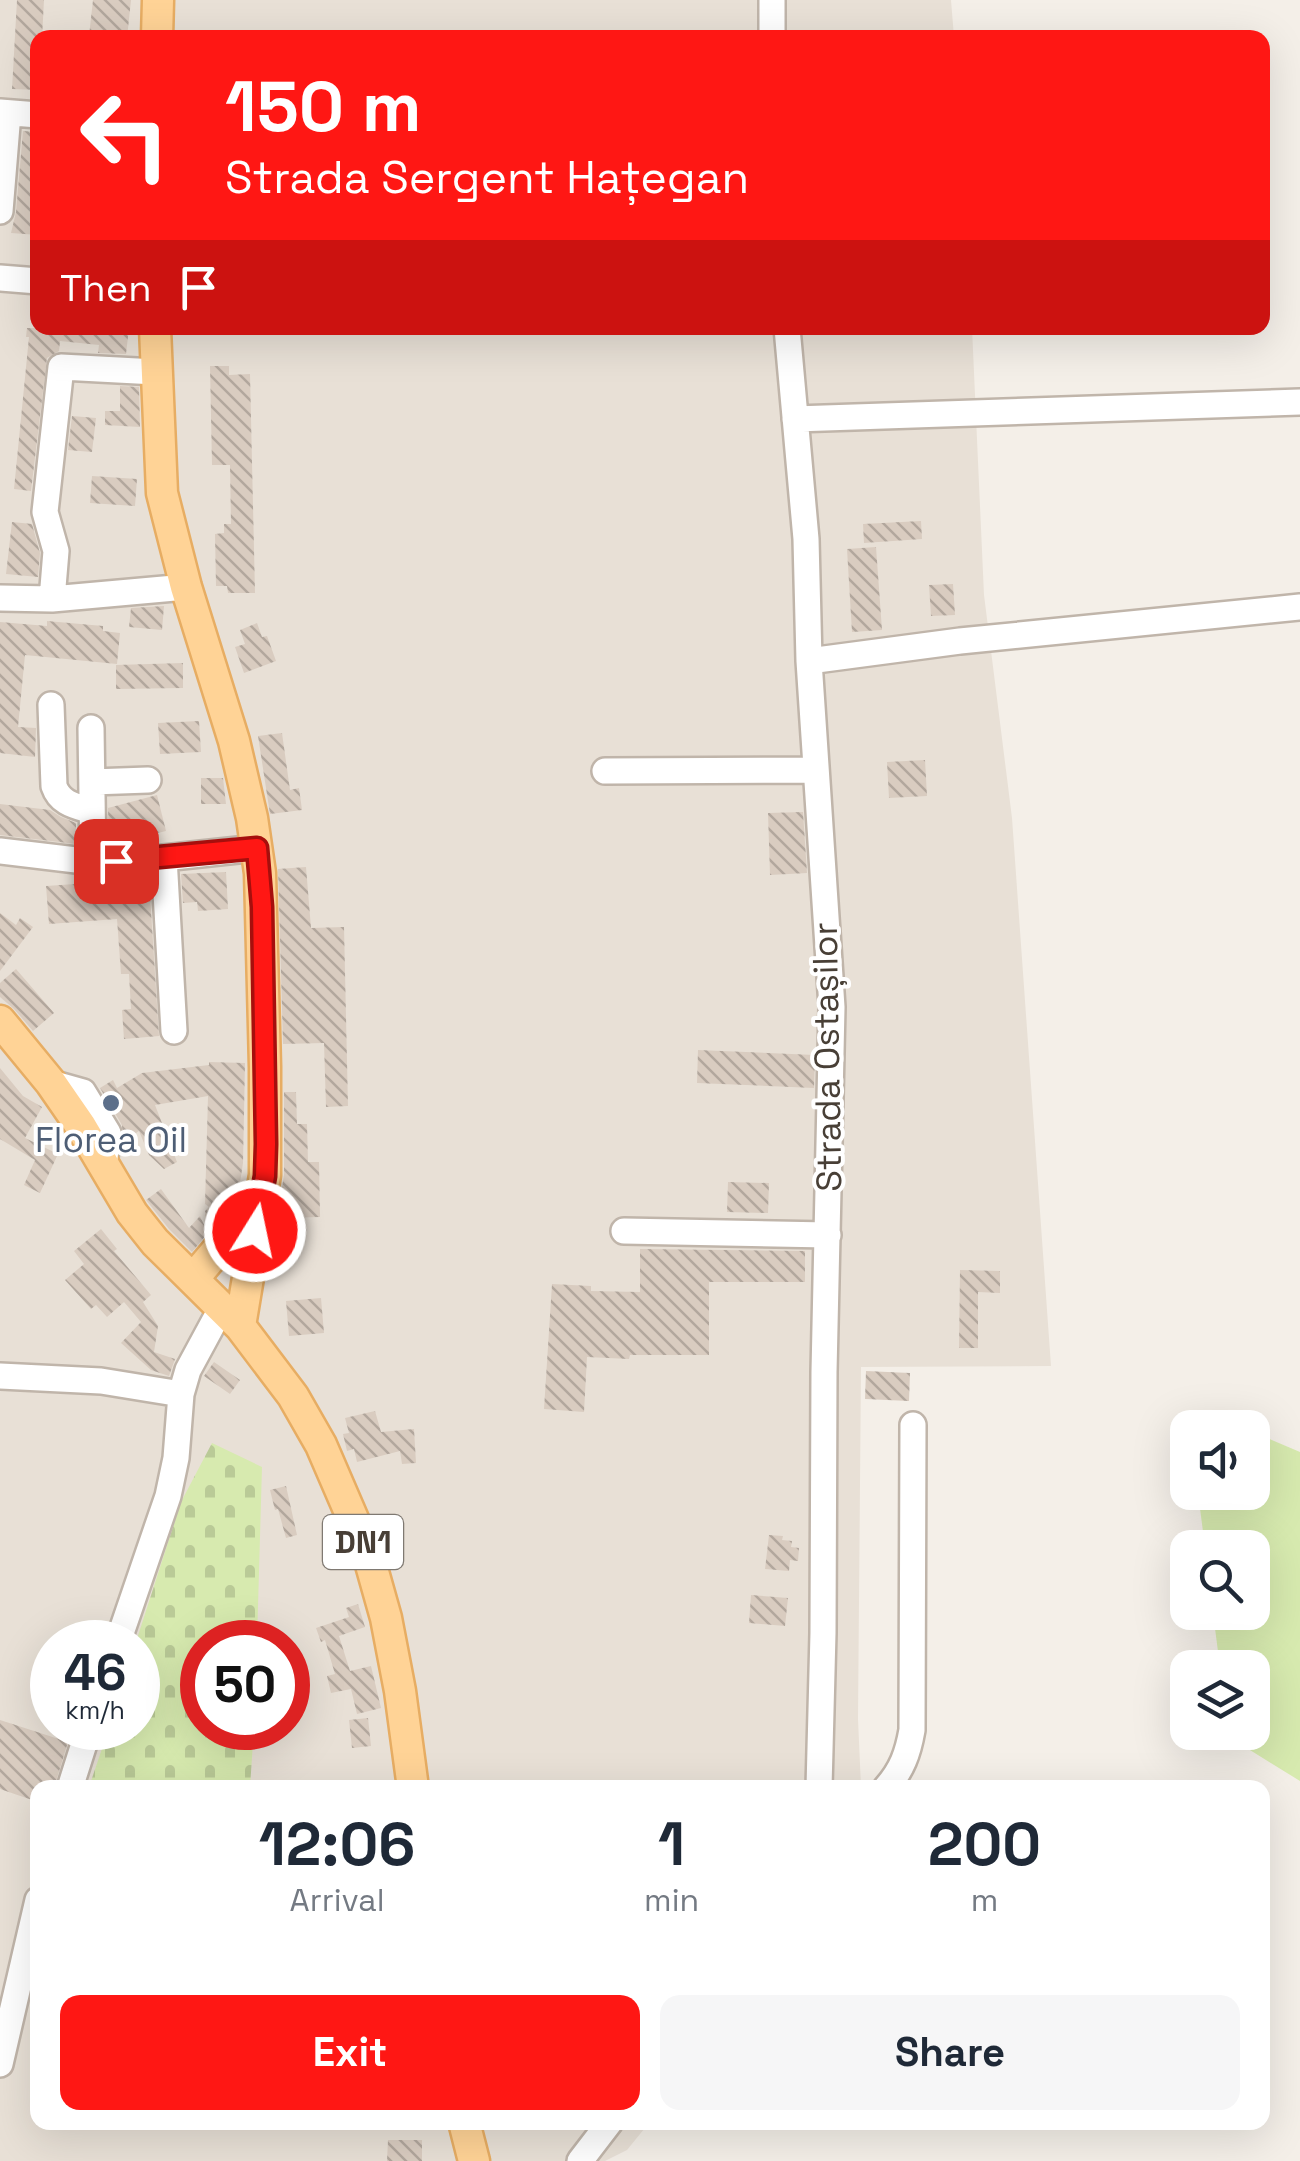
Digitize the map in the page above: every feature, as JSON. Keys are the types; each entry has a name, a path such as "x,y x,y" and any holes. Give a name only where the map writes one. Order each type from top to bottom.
{"main road":[{"path":"158,0 158,30"},
{"path":"156,335 162,493 186,587 234,741 257,848 262,907 265,1176 231,1316"},
{"name":"DN1","path":"0,1020 80,1124 144,1228 231,1316 293,1396 321,1445 368,1554 386,1618 412,1780"},
{"path":"192,1279 260,1200"},
{"path":"466,2130 474,2161"}],"street":[{"path":"772,0 772,30"},
{"path":"0,211 4,112 30,114"},
{"path":"0,278 30,280"},
{"name":"Strada Ostașilor","path":"787,335 806,539 809,661 832,1008 819,1780"},
{"path":"52,599 56,551 45,512 61,367 156,372"},
{"path":"796,419 1300,402"},
{"path":"0,598 52,599 186,587"},
{"path":"809,661 960,641 1300,607"},
{"path":"50,704 57,794 62,802 92,811"},
{"path":"92,728 93,862"},
{"path":"606,771 816,770"},
{"path":"92,782 148,780"},
{"path":"0,851 93,862 257,848"},
{"path":"164,858 174,1031"},
{"path":"624,1230 828,1235"},
{"path":"126,1620 168,1496 176,1458 181,1394 194,1358 231,1316"},
{"path":"0,1376 100,1381 181,1394"},
{"path":"893,1780 908,1753 912,1730 914,1425"},
{"path":"72,1780 81,1750"},
{"path":"0,2064 30,1935"},
{"path":"580,2161 604,2130"}],"shaded area":[{"path":"0,0 951,0 953,30 30,30 30,335 972,335 984,595 1012,818 1051,1366 861,1367 861,1780 30,1780 30,2130 643,2130 627,2150 605,2161 0,2161"}],"green space":[{"path":"1270,1439 1300,1452 1300,1781 1250,1750 1270,1750 1270,1650 1218,1650 1215,1630 1270,1630 1270,1530 1203,1530 1200,1510 1270,1510"},
{"path":"212,1443 262,1467 258,1620 180,1620 180,1750 253,1750 250,1780 91,1780 102,1750 160,1750 160,1620 143,1620 181,1502"}],"building":[{"path":"17,0 44,0 42,30 30,30 30,90 12,89"},
{"path":"93,0 131,0 128,30 90,30"},
{"path":"23,131 30,131 30,234 11,233"},
{"path":"27,328 30,335 128,335 126,354 98,353 99,345 60,341 59,351 47,358 31,491 14,489"},
{"path":"210,366 229,366 229,375 250,374 255,593 228,593 227,586 216,586 215,534 224,533 224,524 231,524 230,465 212,465"},
{"path":"120,386 139,387 140,427 105,425 105,411 120,411"},
{"path":"72,416 96,418 92,452 68,450"},
{"path":"92,476 137,479 135,506 90,503"},
{"path":"921,521 922,539 864,543 863,524"},
{"path":"12,522 32,524 40,553 38,577 6,574"},
{"path":"876,547 882,630 852,632 847,549"},
{"path":"953,584 955,615 931,616 929,585"},
{"path":"164,606 162,630 129,627 131,608"},
{"path":"47,621 103,626 103,631 120,633 117,664 25,655 18,727 36,728 35,757 0,753 0,622 47,626"},
{"path":"257,623 262,637 267,636 276,661 244,673 235,647 245,644 240,630"},
{"path":"183,663 183,688 116,689 116,665"},
{"path":"199,721 201,752 160,754 158,723"},
{"path":"282,733 290,790 299,788 302,810 270,814 258,736"},
{"path":"925,760 927,796 889,798 887,762"},
{"path":"201,778 223,778 226,804 201,804"},
{"path":"157,795 166,831 109,845 108,808"},
{"path":"0,804 50,810 76,823 76,844 0,835"},
{"path":"803,812 807,873 770,875 768,813"},
{"path":"306,867 311,928 344,927 348,1106 326,1107 324,1043 283,1044 278,869"},
{"path":"226,872 228,909 198,911 197,902 183,903 181,874"},
{"path":"149,879 159,1036 124,1039 122,1010 131,1009 129,974 121,974 117,919 49,924 46,886"},
{"path":"0,913 16,925 20,918 33,927 0,971"},
{"path":"16,969 54,1013 33,1031 0,997 0,983"},
{"path":"698,1050 815,1055 814,1088 697,1083"},
{"path":"209,1062 245,1063 243,1163 238,1196 192,1252 146,1200 161,1189 189,1228 200,1216 205,1227 205,1211 209,1207 205,1204 208,1096 155,1105 177,1162 164,1169 149,1155 139,1131 123,1142 122,1125 100,1088 113,1080 117,1088 142,1073"},
{"path":"0,1068 23,1096 42,1107 25,1138 58,1154 40,1193 24,1185 35,1160 0,1139"},
{"path":"284,1092 296,1092 297,1124 307,1124 308,1162 319,1162 320,1217 280,1218"},
{"path":"728,1182 769,1183 768,1213 727,1212"},
{"path":"101,1229 151,1295 143,1302 158,1326 154,1352 175,1359 169,1376 151,1370 121,1343 141,1322 124,1302 107,1317 96,1305 91,1309 65,1280 84,1264 74,1251"},
{"path":"640,1249 805,1251 805,1282 709,1282 709,1355 587,1357 584,1412 544,1409 552,1284 591,1286 591,1291 640,1292"},
{"path":"960,1270 1000,1271 1000,1293 978,1292 978,1348 959,1348"},
{"path":"321,1298 324,1333 289,1336 286,1301"},
{"path":"214,1362 240,1380 230,1394 204,1376"},
{"path":"866,1371 910,1373 909,1401 865,1399"},
{"path":"375,1411 381,1432 414,1429 416,1463 402,1464 400,1451 357,1462 354,1449 347,1451 343,1434 349,1433 345,1418"},
{"path":"286,1486 297,1535 286,1538 270,1490"},
{"path":"769,1535 783,1536 782,1540 792,1541 791,1547 799,1548 798,1561 790,1560 789,1571 765,1569"},
{"path":"751,1595 788,1598 785,1626 749,1623"},
{"path":"358,1604 365,1627 339,1636 350,1671 371,1666 381,1708 357,1714 351,1689 331,1693 327,1676 335,1674 325,1640 321,1642 316,1628 349,1617 346,1608"},
{"path":"368,1718 371,1746 352,1748 349,1720"},
{"path":"0,1720 30,1730 30,1750 66,1750 56,1780 30,1780 30,1799 0,1789"},
{"path":"388,2140 422,2140 422,2161 387,2161"}],"place":[{"name":"Florea Oil","path":"111,1103"}],"route":[{"path":"116,861 257,848 262,907 266,1144 265,1176 255,1231"}]}
